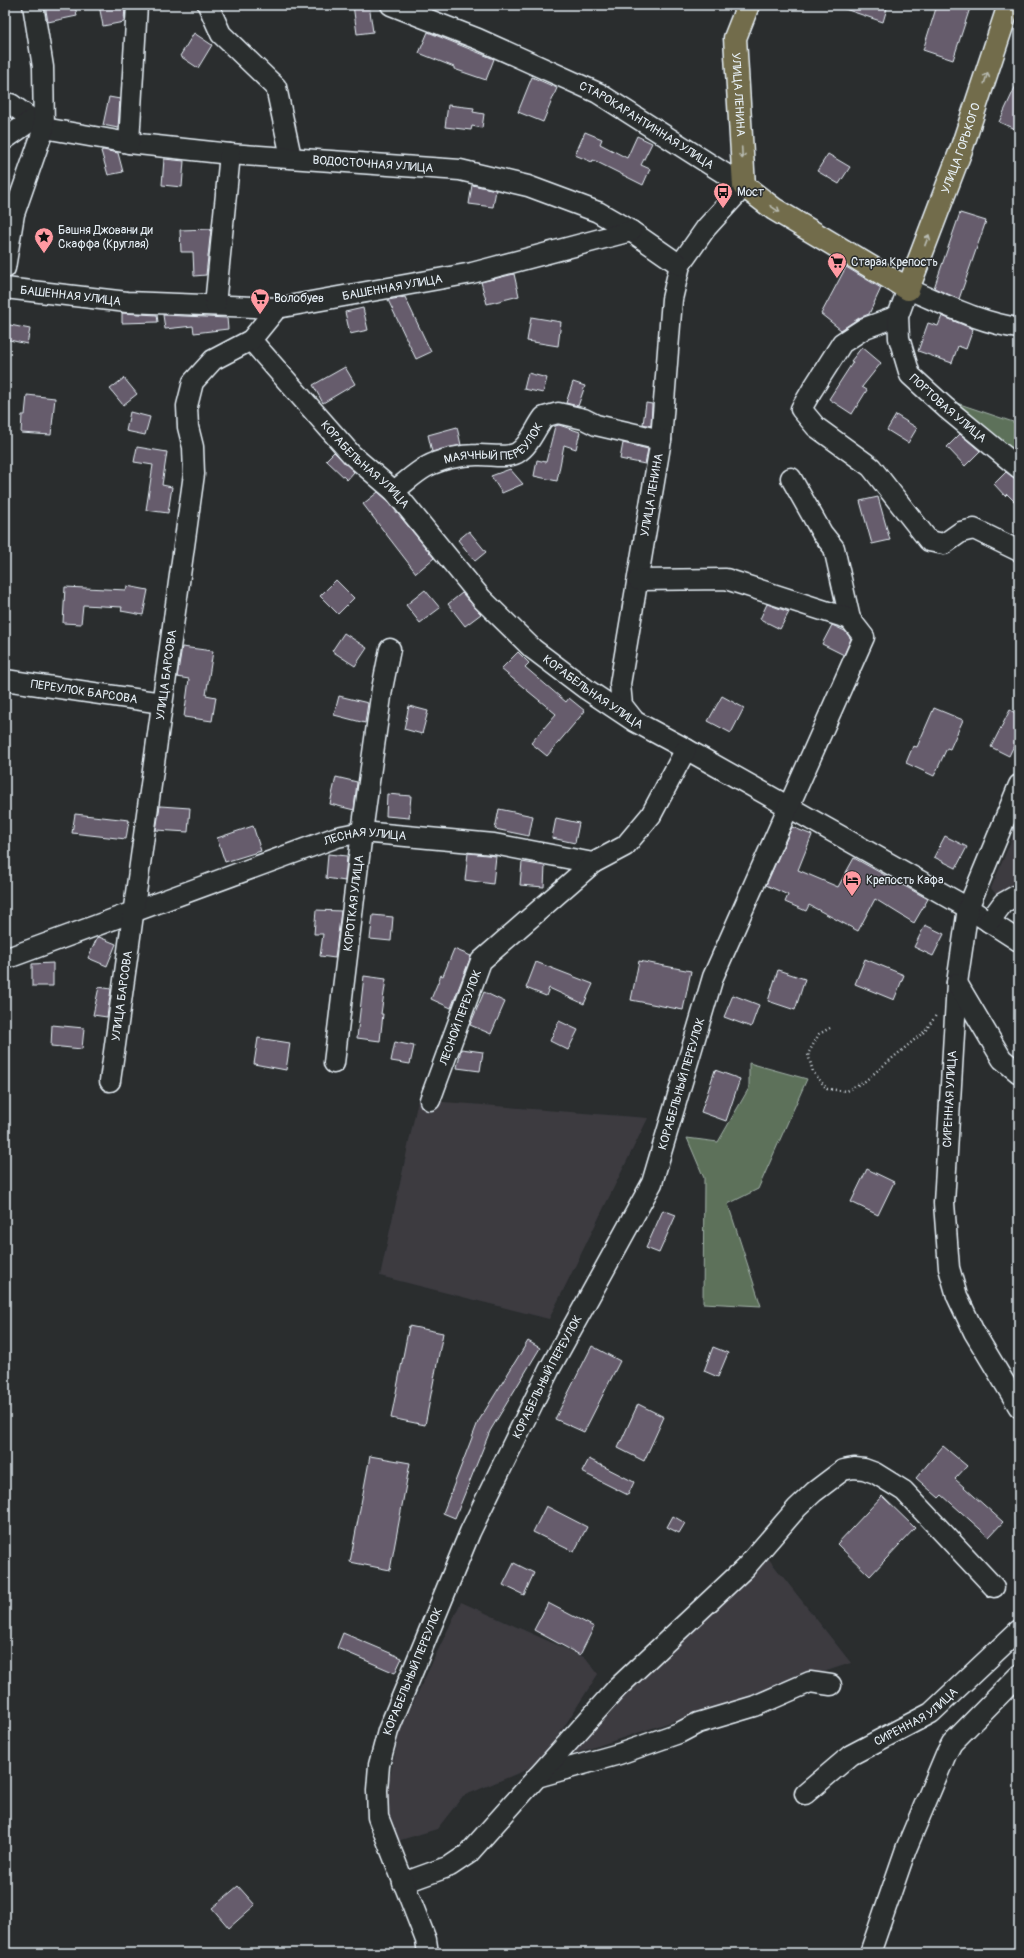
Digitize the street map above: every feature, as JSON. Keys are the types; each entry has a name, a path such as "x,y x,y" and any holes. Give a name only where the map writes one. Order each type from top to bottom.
{"main road":[{"name":"УЛИЦА ЛЕНИНА","path":"744,186 735,38 748,5"},
{"name":"УЛИЦА ГОРЬКОГО","path":"908,289 961,150 1009,5"},
{"name":"СТАРОКАРАНТИННАЯ УЛИЦА","path":"744,186 774,209 908,289"}],"street":[{"path":"5,268 14,214 38,124 43,67 33,5"},
{"path":"129,143 137,5"},
{"path":"208,5 221,34 276,87 291,157"},
{"name":"СТАРОКАРАНТИННАЯ УЛИЦА","path":"391,5 478,39 598,93 744,186"},
{"path":"5,102 11,104 38,124"},
{"path":"5,139 38,124"},
{"name":"ВОДОСТОЧНАЯ УЛИЦА","path":"38,124 129,143 230,154 291,157 460,170 528,186 598,212 631,231 680,265"},
{"path":"215,305 230,154"},
{"path":"680,265 706,228 744,186"},
{"name":"БАШЕННАЯ УЛИЦА","path":"5,288 127,302 277,308 472,273 631,231"},
{"name":"УЛИЦА ЛЕНИНА","path":"634,721 622,705 620,684 661,440 672,299 680,265"},
{"name":"СТАРОКАРАНТИННАЯ УЛИЦА","path":"908,289 1000,326 1019,328"},
{"name":"ПОРТОВАЯ УЛИЦА","path":"908,289 898,316 899,338 910,375 946,408 1019,468"},
{"name":"УЛИЦА БАРСОВА","path":"110,1081 194,474 193,447 188,426 187,406 193,382 213,360 251,340 277,308"},
{"path":"898,316 865,328 842,342 802,409 816,427 871,467 929,541 944,544 960,532 974,529 1019,551"},
{"name":"КОРАБЕЛЬНАЯ УЛИЦА","path":"251,340 352,455 394,490 482,599 533,649 586,689 634,721 968,908 1019,941"},
{"name":"МАЯЧНЫЙ ПЕРЕУЛОК","path":"394,490 427,467 452,458 477,455 496,456 516,453 528,445 535,429 544,417 558,413 584,419 596,425 661,440"},
{"path":"791,478 822,533 834,548 850,619"},
{"path":"638,580 726,579 850,619"},
{"name":"КОРАБЕЛЬНЫЙ ПЕРЕУЛОК","path":"428,1953 426,1940 378,1817 377,1790 379,1765 388,1731 474,1525 549,1370 652,1183 713,976 864,637 850,619"},
{"name":"КОРОТКАЯ УЛИЦА","path":"334,1063 362,832 382,689 390,649"},
{"name":"ПЕРЕУЛОК БАРСОВА","path":"5,680 162,703"},
{"path":"593,863 625,846 651,815 686,749"},
{"name":"СИРЕННАЯ УЛИЦА","path":"1019,785 968,908 957,983 944,1203 949,1268 957,1296 974,1332 1019,1407"},
{"name":"ЛЕСНАЯ УЛИЦА","path":"5,959 337,837 362,832 494,844 593,863"},
{"name":"ЛЕСНОЙ ПЕРЕУЛОК","path":"430,1100 481,962 593,863"},
{"path":"989,922 1003,903 1019,894"},
{"path":"957,983 1002,1059 1019,1073"},
{"path":"403,1883 460,1861 617,1688 745,1568 797,1508 814,1492 843,1470 854,1468 864,1470 875,1474 904,1491 994,1587"},
{"name":"СИРЕННАЯ УЛИЦА","path":"805,1794 851,1755 931,1713 1019,1630"},
{"path":"870,1953 906,1849 946,1754 952,1743 1019,1675"},
{"path":"537,1777 619,1754 679,1733 698,1723 756,1706 810,1682 831,1685"}],"path":[{"path":"830,1028 819,1034 808,1054 813,1072 827,1089 846,1091 865,1081 925,1031 937,1013"}],"shaded area":[{"path":"1019,822 1019,917 1003,903 991,888"},
{"path":"418,1100 648,1118 549,1319 380,1276"},
{"path":"768,1558 851,1663 564,1757 626,1688"},
{"path":"461,1602 586,1658 598,1674 540,1764 463,1796 437,1829 394,1842 386,1818 385,1799 400,1730"}],"green space":[{"path":"933,395 1019,424 1019,452"},
{"path":"749,1063 807,1079 758,1189 728,1204 761,1306 703,1303 704,1178 687,1138 718,1142 749,1088"}],"building":[{"path":"45,5 75,5 77,16 48,22"},
{"path":"99,5 125,5 124,22 103,26"},
{"path":"353,5 369,5 373,32 357,34"},
{"path":"839,5 888,5 883,22 839,7"},
{"path":"937,5 971,5 953,60 923,50"},
{"path":"428,32 494,59 486,80 454,69 454,67 419,53"},
{"path":"194,33 212,45 198,68 180,56"},
{"path":"532,77 557,88 543,122 518,112"},
{"path":"1019,79 1019,131 999,122"},
{"path":"109,97 120,99 118,128 103,125"},
{"path":"448,105 474,108 473,112 484,114 482,128 472,126 471,130 445,127"},
{"path":"585,132 602,139 600,144 627,158 637,136 652,143 641,165 650,169 643,185 593,160 592,162 575,155"},
{"path":"103,150 118,153 123,172 108,175 101,151"},
{"path":"828,154 850,167 839,184 817,171"},
{"path":"164,159 184,161 182,187 162,185"},
{"path":"472,185 496,190 493,207 469,204"},
{"path":"960,213 986,221 959,299 934,288"},
{"path":"211,229 206,275 194,276 193,252 181,252 180,230"},
{"path":"846,267 881,288 869,314 859,318 841,330 821,314"},
{"path":"514,274 519,296 487,304 481,282"},
{"path":"405,297 431,352 416,359 388,300"},
{"path":"363,308 368,330 350,334 345,312"},
{"path":"122,313 157,315 158,322 122,323"},
{"path":"163,315 227,318 228,329 194,333 193,326 165,329"},
{"path":"942,316 973,329 966,349 958,346 952,363 918,351 928,323 938,326"},
{"path":"531,317 561,322 558,346 527,341"},
{"path":"5,324 30,329 27,344 5,339"},
{"path":"862,347 881,363 862,387 867,390 852,414 829,399 853,362 851,361"},
{"path":"345,367 355,384 323,403 313,385"},
{"path":"528,373 547,378 543,393 524,389"},
{"path":"124,378 137,394 123,405 110,389"},
{"path":"573,382 585,386 578,406 566,403"},
{"path":"27,395 55,398 51,435 21,433 22,415 25,415"},
{"path":"646,403 652,404 651,426 643,424"},
{"path":"130,412 150,417 145,435 126,431"},
{"path":"896,415 917,428 908,443 887,430"},
{"path":"559,425 580,432 576,449 564,445 557,481 534,476 537,460 546,462 555,426"},
{"path":"457,427 461,445 432,452 428,435"},
{"path":"960,434 980,451 965,466 947,447"},
{"path":"623,443 648,449 645,464 620,459"},
{"path":"137,447 167,452 162,485 172,487 168,513 146,510 153,465 134,462"},
{"path":"334,452 354,472 347,480 326,460"},
{"path":"510,469 523,484 502,493 491,476"},
{"path":"1006,472 1019,481 1019,506 1007,494 1005,496 994,484"},
{"path":"378,492 386,499 434,558 416,573 363,504"},
{"path":"878,497 890,540 872,544 860,501"},
{"path":"469,531 486,552 475,561 458,540"},
{"path":"336,580 354,598 338,614 320,596"},
{"path":"127,586 148,590 143,615 121,611 122,607 83,605 81,624 63,623 65,587 126,590"},
{"path":"425,590 440,608 420,623 406,605"},
{"path":"462,593 481,614 465,626 448,604"},
{"path":"767,604 789,612 780,629 760,619"},
{"path":"832,625 845,631 851,639 844,655 822,644"},
{"path":"344,633 367,648 355,666 332,651"},
{"path":"182,647 213,651 206,695 216,697 212,721 184,717 189,679 177,677"},
{"path":"518,652 529,663 525,667 566,702 569,698 585,711 547,756 531,743 556,714 501,669"},
{"path":"339,696 368,703 365,723 334,715"},
{"path":"722,696 744,708 731,733 708,721"},
{"path":"409,706 428,711 422,734 404,729"},
{"path":"934,708 963,720 950,749 947,748 934,776 906,763 913,746 917,747"},
{"path":"1010,710 1019,715 1019,735 1009,756 991,747"},
{"path":"336,777 357,782 354,810 330,804"},
{"path":"387,794 411,796 409,818 386,816"},
{"path":"160,806 190,808 188,832 156,830"},
{"path":"499,809 533,816 529,836 495,829"},
{"path":"75,814 129,820 126,839 72,833"},
{"path":"556,818 579,823 575,843 552,838"},
{"path":"253,826 261,851 225,862 217,838"},
{"path":"792,827 812,835 798,870 838,887 854,858 928,899 914,923 875,899 858,931 809,905 806,911 785,902 788,895 766,885"},
{"path":"945,836 967,847 956,868 934,857"},
{"path":"468,853 496,856 493,884 465,880"},
{"path":"328,854 347,856 345,881 326,878"},
{"path":"522,862 545,866 544,887 520,885"},
{"path":"316,910 341,911 335,958 320,956 323,934 314,934"},
{"path":"373,915 393,917 391,941 370,939"},
{"path":"925,925 944,934 933,956 914,947"},
{"path":"99,937 116,944 107,966 88,958 97,938"},
{"path":"454,949 471,956 451,1008 431,999 441,975 443,976"},
{"path":"865,959 904,975 894,1000 855,984"},
{"path":"639,961 691,971 683,1010 631,1000"},
{"path":"536,962 593,984 584,1004 549,988 546,996 526,988"},
{"path":"53,963 53,986 32,986 32,964"},
{"path":"778,970 805,979 795,1010 768,1001"},
{"path":"364,976 386,979 381,1014 383,1014 380,1041 357,1038"},
{"path":"99,987 111,989 107,1017 93,1015"},
{"path":"484,992 505,1002 491,1034 470,1025"},
{"path":"733,995 759,1005 751,1027 724,1017"},
{"path":"559,1021 578,1030 568,1050 550,1041"},
{"path":"52,1025 84,1028 82,1049 51,1046"},
{"path":"258,1038 290,1043 286,1070 254,1064"},
{"path":"395,1042 414,1046 410,1064 391,1061"},
{"path":"461,1049 483,1052 480,1071 457,1068"},
{"path":"715,1070 740,1079 726,1121 701,1112"},
{"path":"867,1169 894,1182 878,1215 851,1202"},
{"path":"663,1210 676,1215 659,1253 646,1248"},
{"path":"409,1326 443,1333 425,1425 391,1418"},
{"path":"528,1341 540,1348 490,1431 455,1518 443,1513 478,1422"},
{"path":"592,1346 620,1361 584,1432 555,1419"},
{"path":"713,1347 728,1353 718,1377 704,1371"},
{"path":"638,1404 664,1417 644,1461 618,1448"},
{"path":"943,1446 967,1466 955,1479 1003,1522 989,1537 942,1495 939,1498 916,1478"},
{"path":"370,1456 410,1463 390,1570 350,1562"},
{"path":"589,1459 634,1482 628,1495 582,1472"},
{"path":"882,1496 915,1528 870,1576 837,1544"},
{"path":"546,1506 587,1527 574,1552 533,1532"},
{"path":"673,1516 685,1523 679,1533 667,1527"},
{"path":"514,1563 534,1573 524,1595 503,1585"},
{"path":"548,1603 594,1627 580,1655 534,1630"},
{"path":"343,1633 402,1658 395,1673 337,1648"},
{"path":"238,1886 255,1905 229,1928 212,1908"}],"place":[{"name":"Мост","path":"723,209"},
{"name":"Башня Джовани ди Скаффа (Круглая)","path":"44,254"},
{"name":"Старая Крепость","path":"837,279"},
{"name":"Волобуев","path":"260,315"},
{"name":"Крепость Кафа","path":"852,897"}]}
